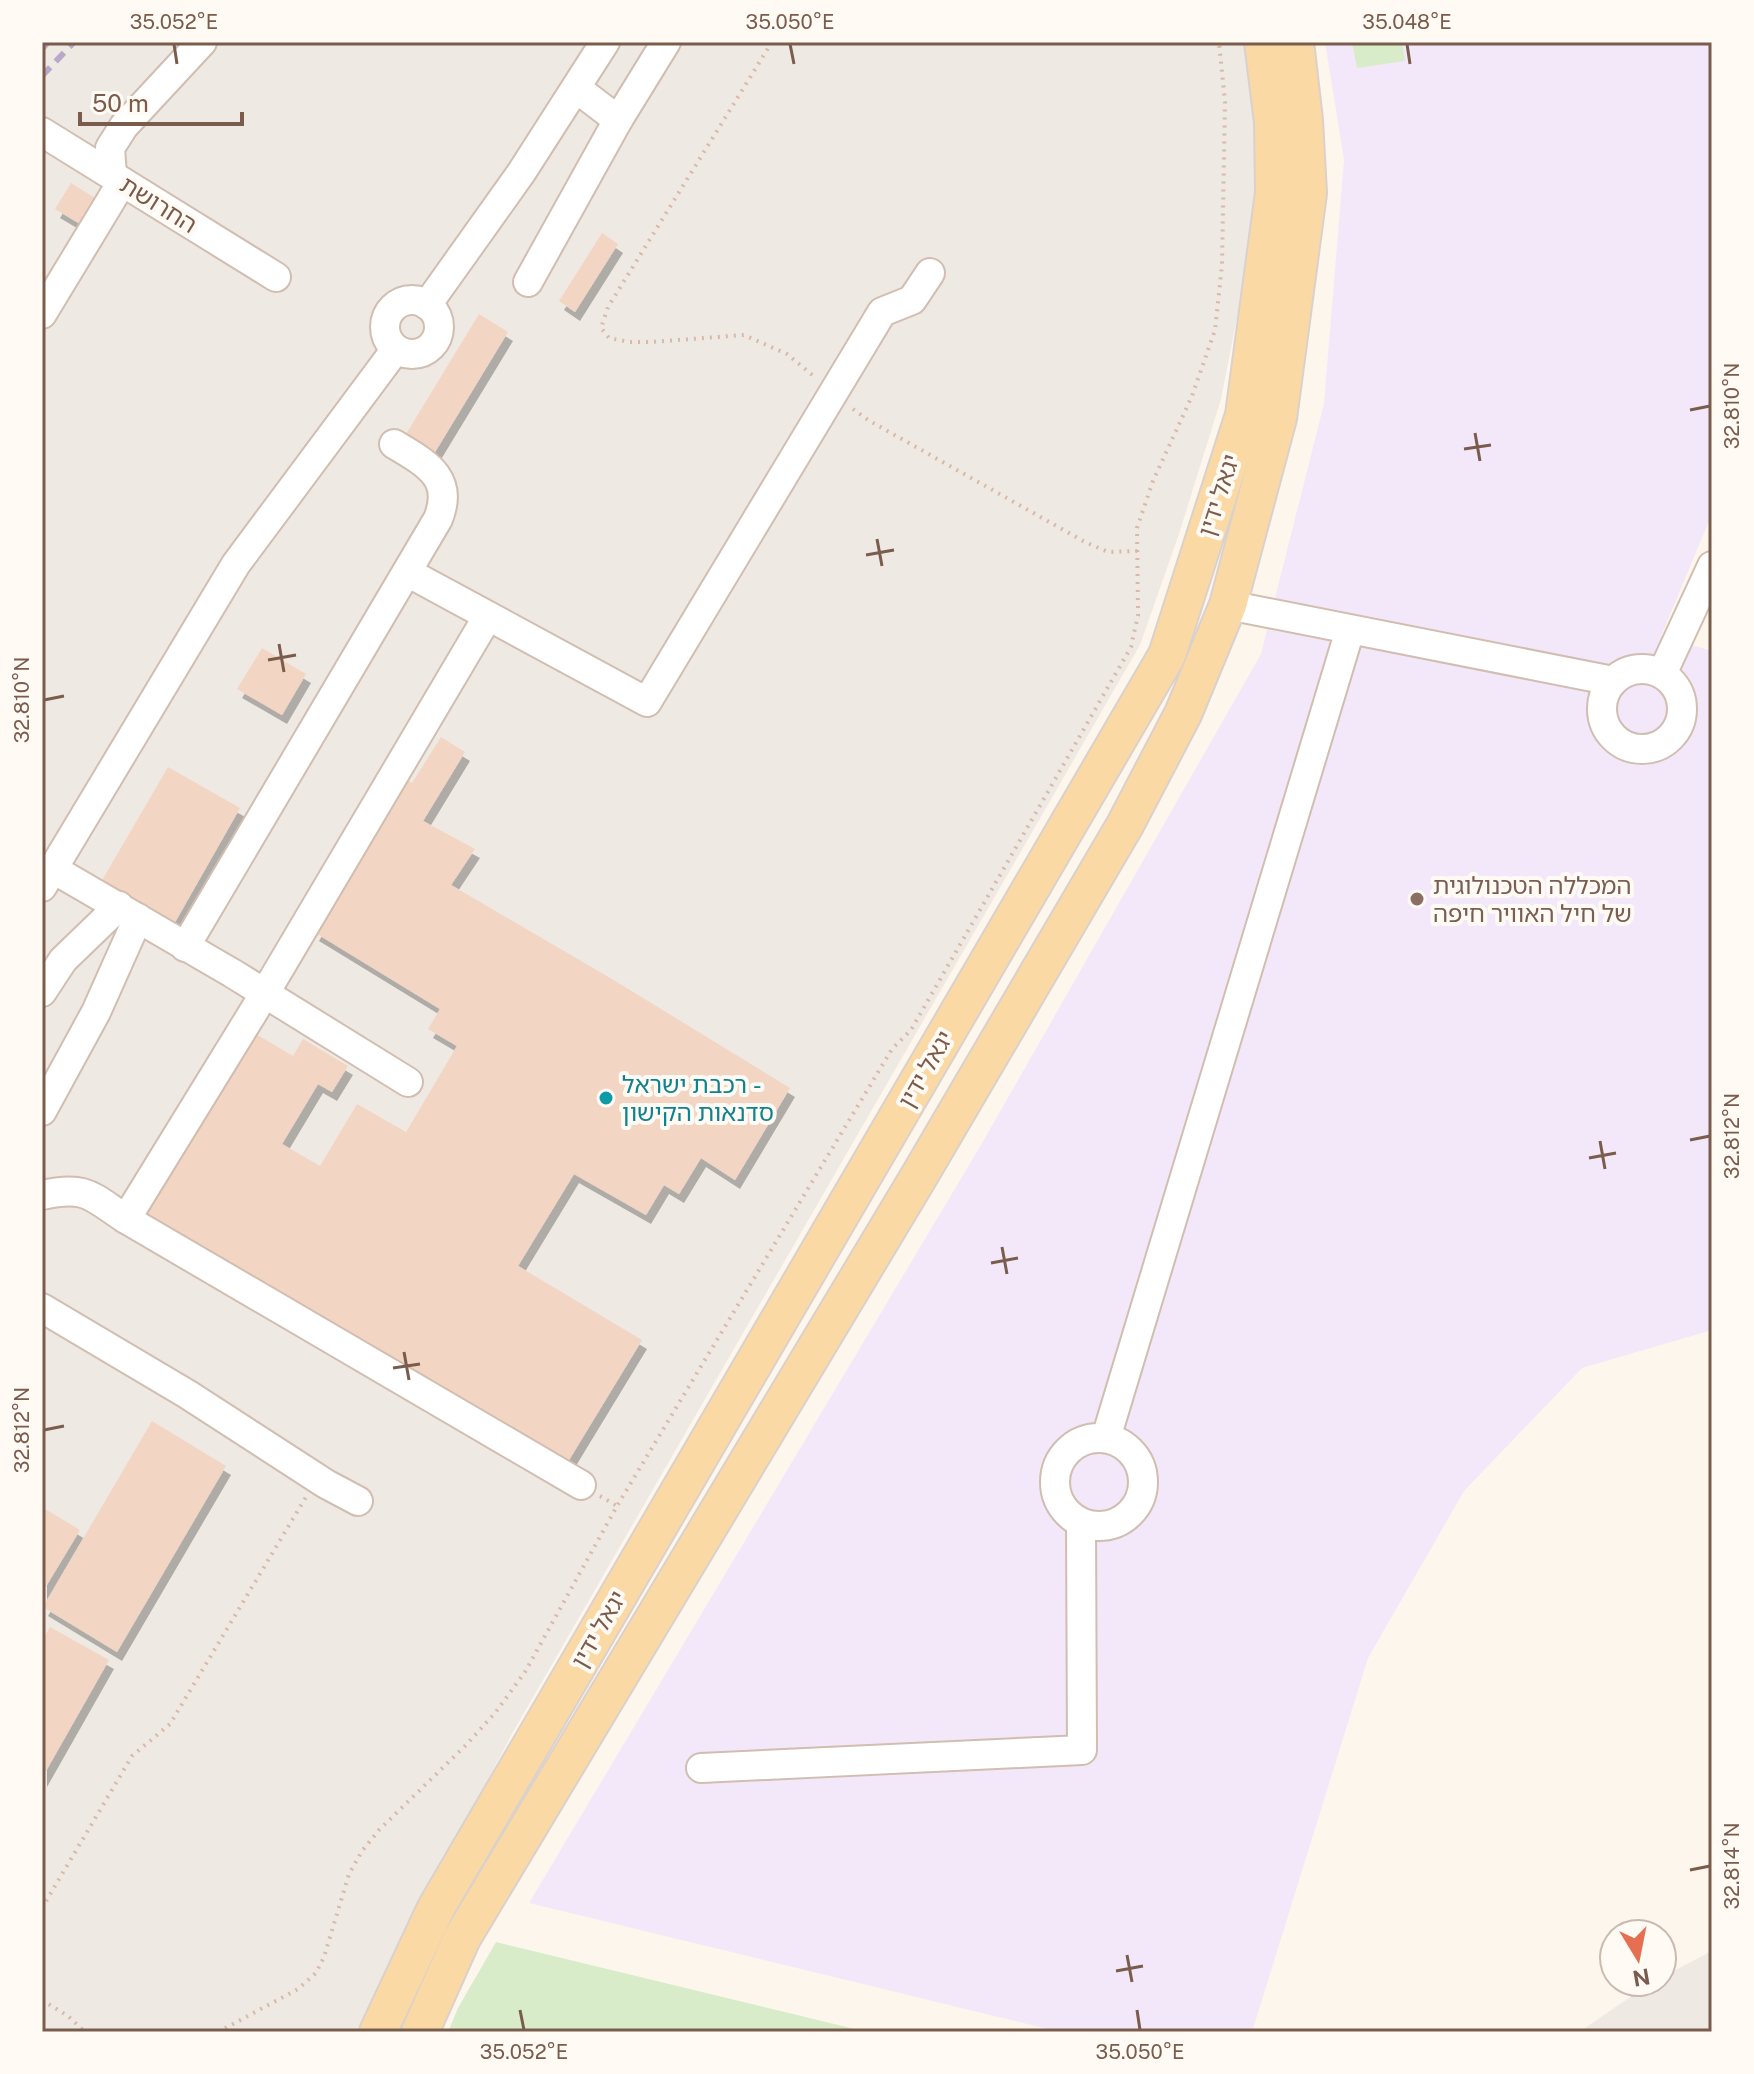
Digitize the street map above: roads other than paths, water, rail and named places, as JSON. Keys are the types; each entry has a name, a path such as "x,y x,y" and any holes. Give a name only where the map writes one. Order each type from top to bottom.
{"main road":[{"name":"יגאל ידין","path":"378,2032 436,1908 1167,655 1244,415 1274,193 1273,122 1263,42"},
{"name":"יגאל ידין","path":"420,2032 462,1938 918,1178 1125,825 1183,714 1228,605 1278,418 1308,193 1295,42"}],"street":[{"path":"117,178 110,148 124,126 202,42"},
{"path":"427,305 512,186 605,42"},
{"path":"528,282 618,120 666,42"},
{"path":"576,88 618,120"},
{"name":"החרושת","path":"42,132 276,277"},
{"path":"42,314 117,178 131,144"},
{"path":"407,572 647,702 882,312 912,300 930,273"},
{"path":"407,300 427,305 436,314 438,322 438,335 431,345 417,353 396,349 385,332 386,319 392,308 407,300"},
{"path":"396,349 236,564 47,878 129,912 408,1082"},
{"path":"185,947 438,519 444,500 437,477 428,465 394,444"},
{"path":"1662,674 1712,566"},
{"path":"1228,605 1613,681"},
{"path":"126,1219 265,993 488,616"},
{"path":"1106,1438 1350,630"},
{"path":"1649,669 1672,682 1679,694 1681,720 1666,742 1641,749 1627,747 1607,730 1601,705 1613,681 1623,673 1649,669"},
{"path":"42,992 63,960 129,912"},
{"path":"42,1111 96,1012 129,912"},
{"path":"42,1195 66,1190 85,1192 581,1485"},
{"path":"42,1308 358,1501"},
{"path":"1092,1438 1106,1438 1132,1452 1140,1465 1142,1495 1124,1519 1110,1526 1095,1527 1081,1524 1069,1516 1060,1505 1054,1477 1058,1463 1067,1451 1092,1438"},
{"path":"701,1768 1082,1750 1081,1524"}],"railway":[{"path":"42,49 48,42"},
{"path":"42,76 74,42"}],"place":[{"name":"המכללה הטכנולוגית של חיל האוויר חיפה","path":"1417,899"},
{"name":"רכבת ישראל - סדנאות הקישון","path":"606,1098"}]}
